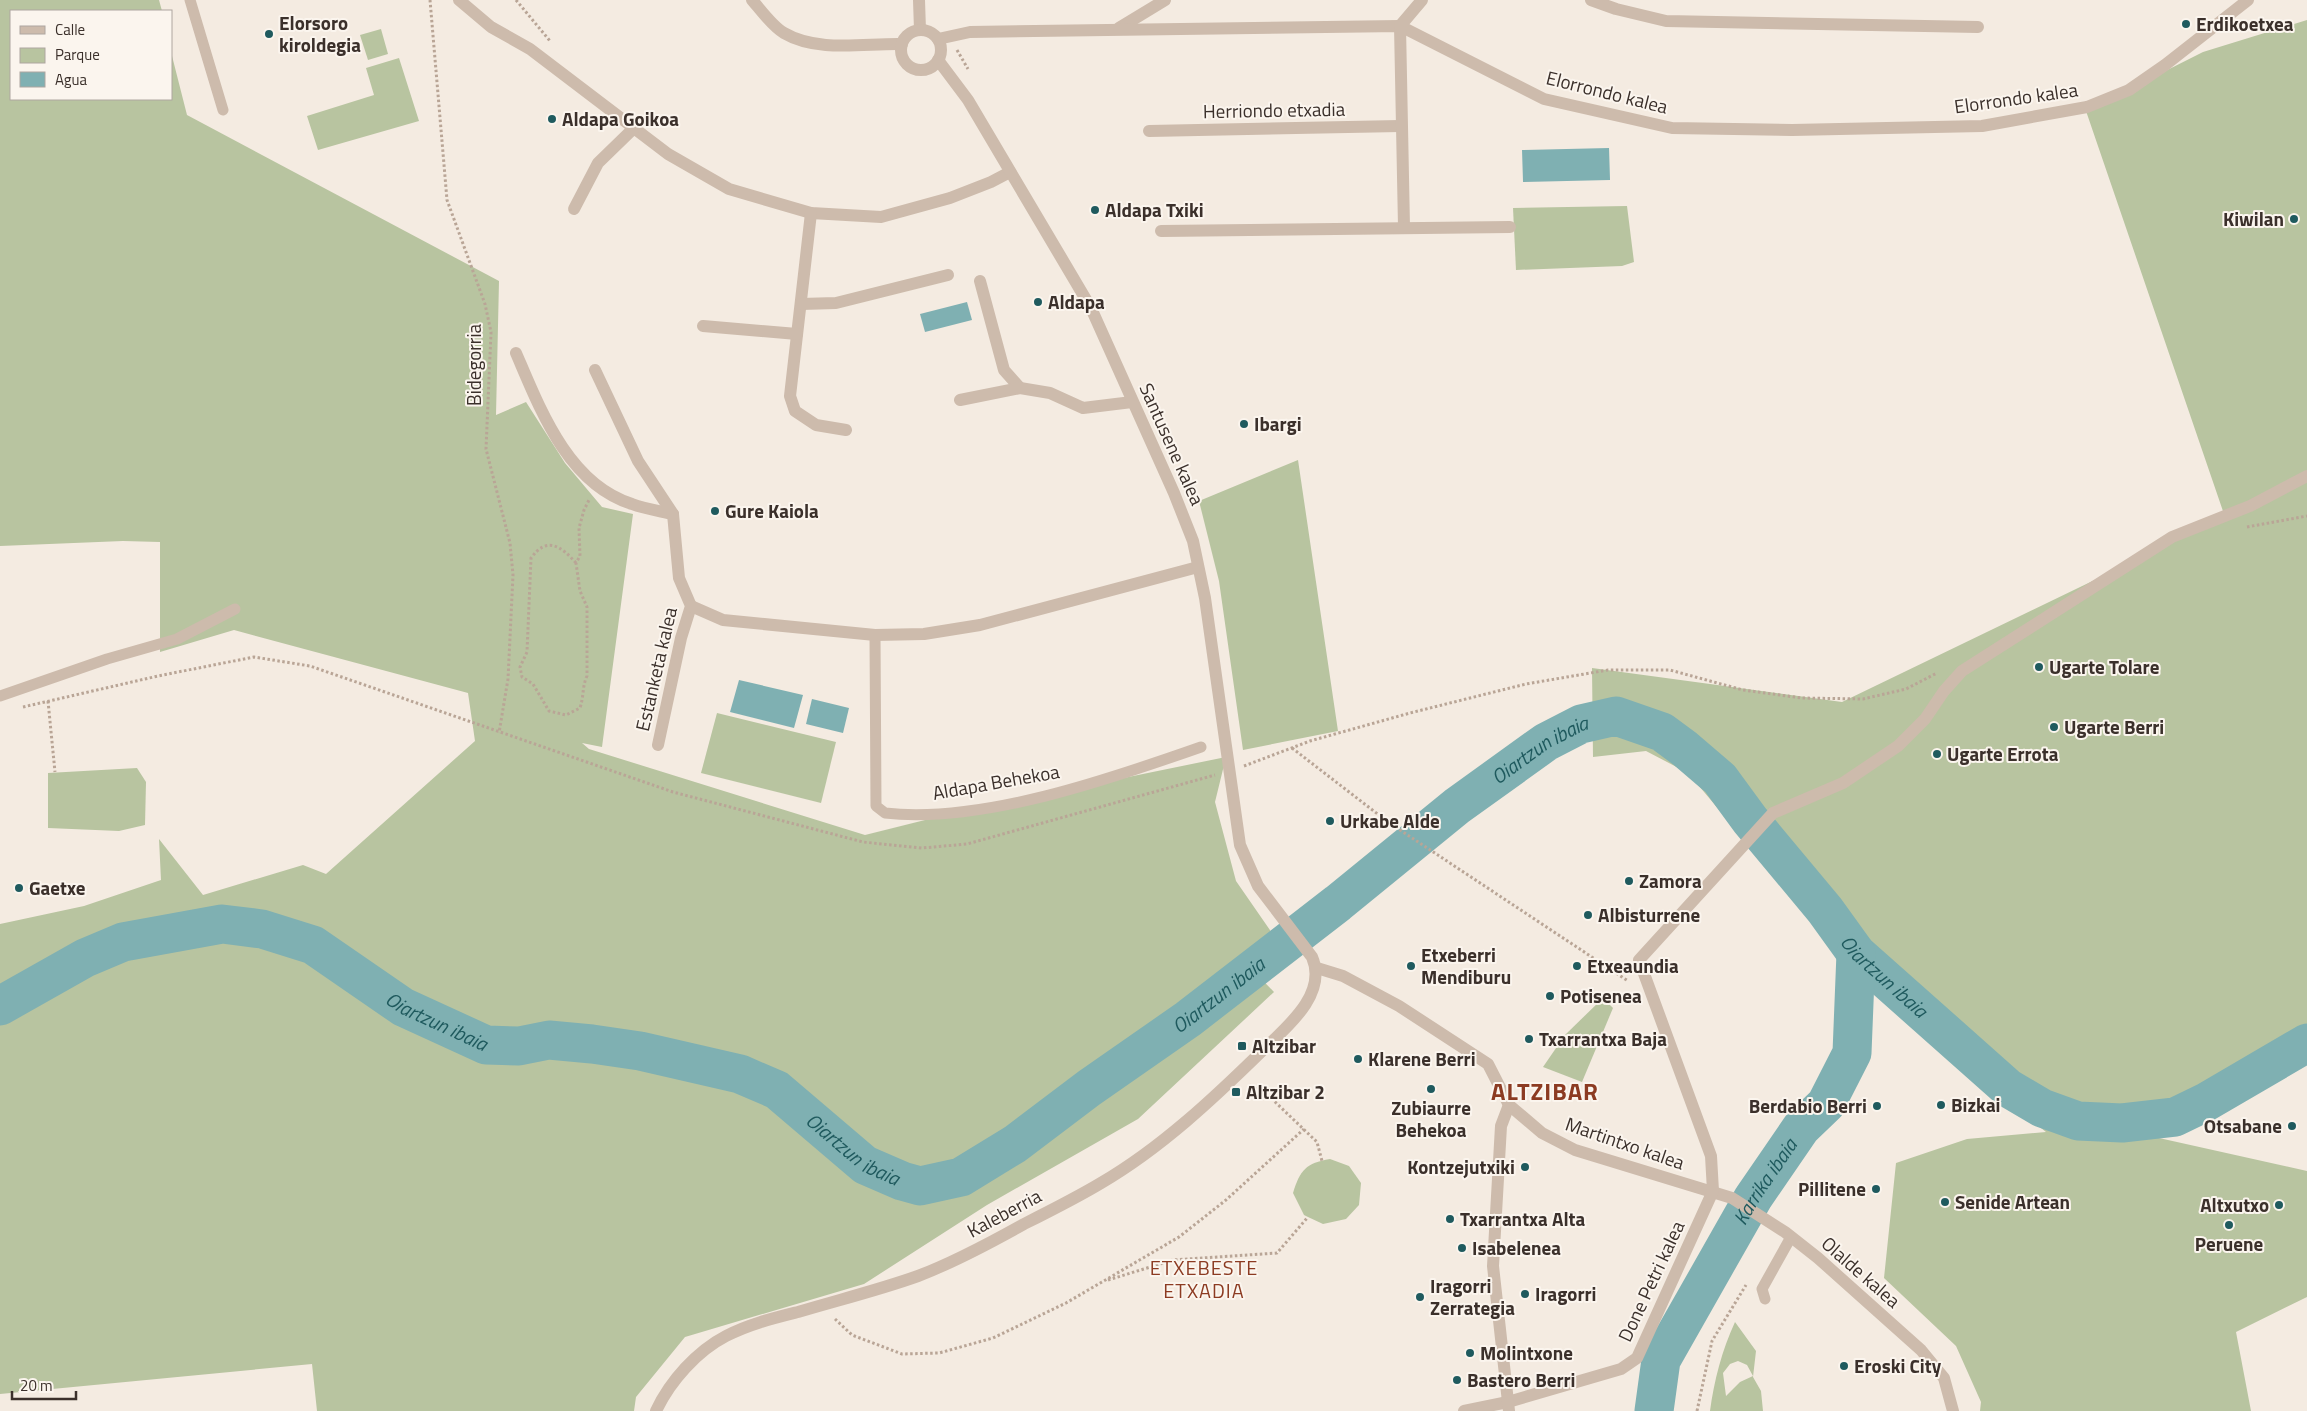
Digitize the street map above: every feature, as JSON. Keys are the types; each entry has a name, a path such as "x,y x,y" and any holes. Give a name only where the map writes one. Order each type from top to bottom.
{"street":[{"path":"459,0 491,27 530,49 668,154 729,189 812,214 881,217 950,198 991,182 1010,172"},
{"path":"752,0 783,32 798,39 822,44 902,44"},
{"path":"919,0 920,30"},
{"path":"1119,28 1165,0"},
{"path":"1404,227 1400,126 1400,26 1422,0"},
{"path":"1591,0 1616,9 1666,20 1978,27"},
{"name":"Elorrondo kalea","path":"938,39 970,32 1119,28 1400,26 1544,99 1672,128 1792,130 1982,126 2087,108 2129,90 2165,65 2248,0"},
{"path":"920,30 931,32 938,39 941,51 938,60 929,68 915,69 903,59 902,44 909,34 920,30"},
{"name":"Santusene kalea","path":"938,60 968,100 1092,308 1183,517 1193,541 1205,598 1240,845 1258,886 1312,957 1317,968"},
{"name":"Herriondo etxadia","path":"1149,132 1400,126"},
{"path":"574,208 598,163 634,128"},
{"path":"812,214 790,396 795,411 816,425 846,430"},
{"path":"1161,230 1510,227"},
{"path":"801,304 836,303 948,275"},
{"path":"980,281 1004,370 1020,388"},
{"path":"703,326 797,334"},
{"path":"516,353 538,403 558,439 580,469 602,489 631,504 673,514"},
{"name":"Estanketa kalea","path":"595,370 638,461 673,514 679,578 692,606 681,638 658,745"},
{"path":"960,400 1020,388 1050,393 1083,408 1132,402"},
{"path":"1712,1192 1711,1156 1639,960 1773,813 1843,783 1898,746 1925,719 1944,691 1962,671 2172,537 2250,506 2307,476"},
{"path":"692,606 723,620 875,635 924,634 980,625 1198,567"},
{"name":"Kaleberria","path":"656,1411 672,1384 690,1363 725,1336 747,1326 874,1292 921,1275 987,1244 1102,1182 1170,1134 1236,1077 1282,1033 1308,1001 1316,983 1317,968"},
{"name":"Martintxo kalea","path":"1317,968 1342,976 1399,1006 1488,1064 1509,1105 1542,1133 1575,1150 1712,1192"},
{"path":"1509,1105 1500,1126 1493,1266 1509,1406"},
{"name":"Olalde kalea","path":"1712,1192 1732,1198 1791,1237 1921,1350 1944,1378 1953,1411"},
{"name":"Done Petri kalea","path":"1464,1411 1509,1406 1622,1369 1637,1358 1712,1192"}],"lane":[{"path":"190,0 223,110"},
{"path":"0,696 107,659 177,639 235,609"},
{"name":"Aldapa Behekoa","path":"875,635 876,806 885,814 951,813 1021,801 1120,775 1201,747"},
{"path":"1765,1299 1762,1289 1791,1237"}],"path":[{"name":"Bidegorria","path":"430,0 447,200 485,304 491,332 486,449 510,543 513,575 508,679 499,733"},
{"path":"576,563 564,549 551,545 537,550 531,558 527,652 520,667 522,677 532,684 549,711 566,715 580,708 584,698 582,687 587,676 587,607 580,591 576,563 580,556 579,528 584,510 592,494 602,489"},
{"path":"2244,527 2307,516"},
{"path":"19,708 158,676 254,657 310,666 391,692 499,733 673,792 863,842 922,848 966,844 1229,772 1292,748 1410,713 1526,684 1608,670 1670,670 1743,690 1802,698 1863,699 1906,689 1939,671"},
{"path":"48,701 55,772"},
{"path":"1292,748 1388,822 1434,854 1629,982"},
{"path":"1236,1077 1272,1099 1304,1129 1317,1142 1322,1161"},
{"path":"820,1305 852,1335 902,1354 938,1353 993,1338 1066,1303 1179,1237 1226,1200 1304,1129"},
{"path":"1102,1282 1173,1260 1277,1252 1308,1217"},
{"path":"1697,1411 1712,1341 1747,1284"}],"green space":[{"path":"0,0 159,0 162,10 10,10 10,100 172,100 172,56 187,115 499,281 496,415 526,402 565,463 602,507 633,514 602,747 582,743 589,749 865,835 957,812 1226,757 1215,802 1236,881 1274,936 1243,960 1274,992 1138,1119 987,1205 864,1284 685,1337 636,1397 634,1411 317,1411 312,1364 0,1394 0,924 84,906 161,880 159,839 203,895 303,865 326,874 475,741 468,693 234,630 160,652 160,542 123,541 0,546"},
{"path":"2307,20 2307,1055 2159,1138 2307,1171 2307,1297 2236,1332 2251,1411 1980,1411 1981,1402 1956,1346 1884,1278 1896,1163 1967,1139 2046,1132 1873,992 1688,773 1646,751 1593,757 1592,668 1842,702 2225,517 2086,111 2203,52"},
{"path":"381,29 388,54 368,60 360,35"},
{"path":"399,58 419,121 318,150 307,116 374,95 366,68"},
{"path":"1627,206 1634,262 1622,266 1516,270 1513,208"},
{"path":"1298,460 1338,731 1243,750 1219,581 1199,501"},
{"path":"717,713 836,742 821,803 701,773"},
{"path":"137,768 146,782 145,825 119,831 48,828 48,773"},
{"path":"1603,998 1613,1008 1582,1082 1543,1067 1565,1035"},
{"path":"1330,1159 1349,1166 1361,1183 1359,1205 1346,1219 1323,1224 1304,1215 1293,1193 1301,1173 1305,1169 1315,1163"},
{"path":"1735,1322 1756,1351 1753,1377 1761,1391 1763,1411 1710,1411 1719,1366","holes":["1738,1361 1747,1365 1753,1376 1740,1382 1726,1396 1723,1373 1730,1364"]}],"water":[{"path":"1609,148 1610,180 1523,182 1522,150"},
{"path":"967,302 972,320 925,332 920,314"},
{"path":"739,680 803,695 794,728 730,712"},
{"path":"812,699 849,708 843,733 806,724"}],"waterway":[{"name":"Oiartzun ibaia","path":"0,1006 85,958 123,942 222,924 262,929 313,945 403,1007 486,1045 519,1046 549,1040 592,1044 640,1051 740,1074 777,1090 865,1165 902,1181 920,1186 961,1177 1015,1144 1089,1088 1188,1019 1338,903 1457,806 1546,742 1581,724 1616,716 1662,732 1720,779 1750,820 1825,910 1856,953 2008,1088 2042,1108 2078,1121 2122,1123 2175,1117 2206,1102 2307,1043"},
{"name":"Karrika ibaia","path":"1654,1411 1661,1360 1753,1198 1801,1128 1826,1104 1852,1053 1856,953"}],"place":[{"name":"Erdikoetxea","path":"2186,24"},
{"name":"Elorsoro kiroldegia","path":"269,34"},
{"name":"Aldapa Goikoa","path":"552,119"},
{"name":"Aldapa Txiki","path":"1095,210"},
{"name":"Kiwilan","path":"2294,219"},
{"name":"Aldapa","path":"1038,302"},
{"name":"Ibargi","path":"1244,424"},
{"name":"Gure Kaiola","path":"715,511"},
{"name":"Ugarte Tolare","path":"2039,667"},
{"name":"Ugarte Berri","path":"2054,727"},
{"name":"Ugarte Errota","path":"1937,754"},
{"name":"Urkabe Alde","path":"1330,821"},
{"name":"Zamora","path":"1629,881"},
{"name":"Gaetxe","path":"19,888"},
{"name":"Albisturrene","path":"1588,915"},
{"name":"Etxeberri Mendiburu","path":"1411,966"},
{"name":"Etxeaundia","path":"1577,966"},
{"name":"Potisenea","path":"1550,996"},
{"name":"Txarrantxa Baja","path":"1529,1039"},
{"name":"Altzibar","path":"1242,1046"},
{"name":"Klarene Berri","path":"1358,1059"},
{"name":"Zubiaurre Behekoa","path":"1431,1089"},
{"name":"Altzibar 2","path":"1236,1092"},
{"name":"Bizkai","path":"1941,1105"},
{"name":"Berdabio Berri","path":"1877,1106"},
{"name":"Otsabane","path":"2292,1126"},
{"name":"Kontzejutxiki","path":"1525,1167"},
{"name":"Pillitene","path":"1876,1189"},
{"name":"Senide Artean","path":"1945,1202"},
{"name":"Altxutxo","path":"2279,1205"},
{"name":"Txarrantxa Alta","path":"1450,1219"},
{"name":"Peruene","path":"2229,1225"},
{"name":"Isabelenea","path":"1462,1248"},
{"name":"Iragorri","path":"1525,1294"},
{"name":"Iragorri Zerrategia","path":"1420,1297"},
{"name":"Molintxone","path":"1470,1353"},
{"name":"Eroski City","path":"1844,1366"},
{"name":"Bastero Berri","path":"1457,1380"}],"district":[{"name":"ALTZIBAR","path":"1545,1092"},
{"name":"ETXEBESTE ETXADIA","path":"1204,1280"}]}
